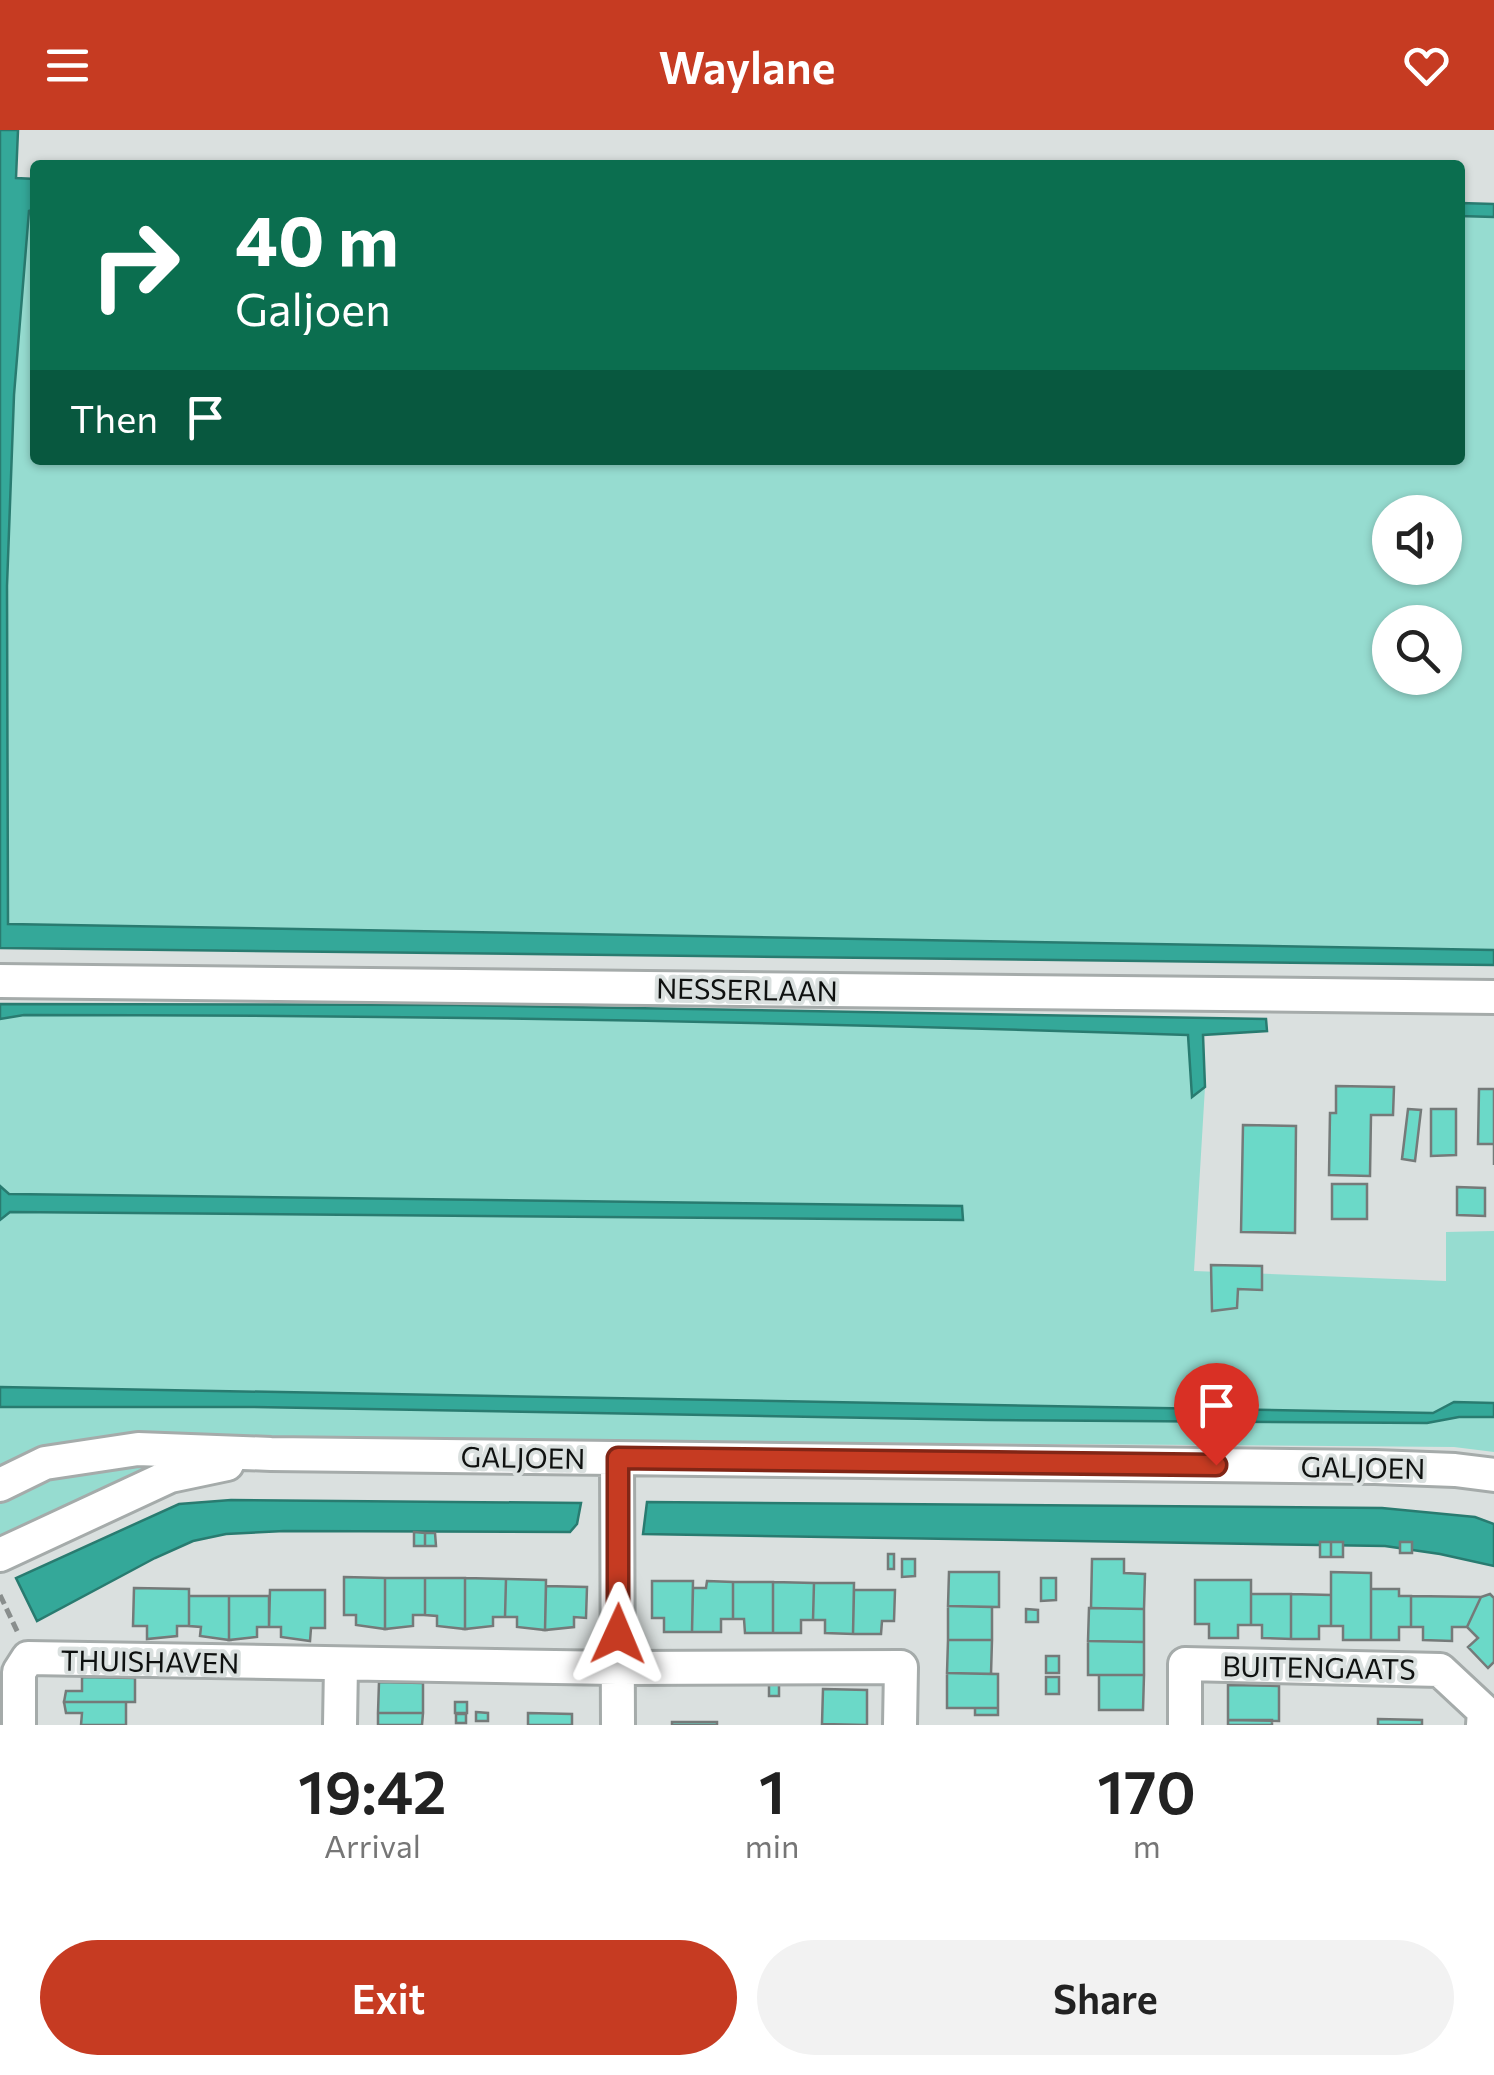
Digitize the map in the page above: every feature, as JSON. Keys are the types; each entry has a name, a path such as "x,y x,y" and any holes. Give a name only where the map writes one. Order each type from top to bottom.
{"street":[{"name":"NESSERLAAN","path":"0,982 1494,996"},
{"name":"GALJOEN","path":"0,1485 45,1463 138,1449 271,1454 1375,1467 1494,1475"},
{"name":"GALJOEN","path":"0,1555 170,1476 271,1454"},
{"path":"618,1458 618,1725"},
{"name":"THUISHAVEN","path":"18,1725 19,1672 28,1658 617,1668"},
{"name":"BUITENGAATS","path":"1185,1725 1186,1664 1440,1670 1484,1710 1484,1725"},
{"path":"340,1725 341,1665"},
{"path":"617,1668 901,1667 900,1725"}],"path":[{"path":"0,1595 19,1635"}],"shaded area":[{"path":"0,130 18,130 16,178 30,179 30,211 14,395 7,586 8,924 1494,950 1494,965 0,948"},
{"path":"1465,203 1494,204 1494,217 1465,216"},
{"path":"30,211 30,465 1465,465 1465,216 1494,217 1494,950 7,924 7,586 14,395"},
{"path":"0,1004 457,1005 1266,1019 1267,1031 1203,1035 1205,1087 1192,1097 1188,1035 460,1018 24,1015 0,1019"},
{"path":"24,1015 607,1020 1189,1035 1194,1096 1205,1087 1194,1271 1446,1281 1446,1232 1494,1231 1494,1403 1454,1402 1434,1413 0,1387 0,1220 10,1212 962,1219 961,1206 9,1194 0,1186 0,1019"},
{"path":"0,1186 9,1194 962,1206 963,1220 10,1212 0,1220"},
{"path":"0,1387 1433,1413 1454,1402 1494,1403 1494,1417 1459,1417 1427,1423 0,1407"},
{"path":"0,1407 1427,1423 1459,1417 1494,1417 1494,1452 1454,1447 131,1437 64,1446 0,1468"},
{"path":"162,1459 0,1537 0,1497 50,1474"},
{"path":"231,1500 581,1503 577,1524 570,1532 284,1531 226,1534 193,1541 37,1621 16,1578 179,1504"},
{"path":"647,1502 1382,1508 1475,1517 1494,1524 1494,1566 1385,1546 643,1534"}],"building":[{"path":"1336,1086 1394,1087 1393,1115 1371,1115 1370,1176 1329,1175 1330,1113 1336,1113"},
{"path":"1479,1089 1494,1089 1494,1144 1478,1144"},
{"path":"1408,1109 1421,1110 1415,1161 1402,1159"},
{"path":"1431,1109 1456,1109 1456,1155 1431,1156"},
{"path":"1243,1125 1296,1126 1295,1233 1241,1232"},
{"path":"1332,1184 1367,1184 1367,1219 1332,1219"},
{"path":"1457,1187 1485,1188 1485,1216 1457,1215"},
{"path":"1211,1265 1262,1266 1262,1290 1238,1289 1237,1308 1212,1311"},
{"path":"414,1532 425,1533 425,1546 414,1546"},
{"path":"425,1533 435,1533 436,1546 425,1546"},
{"path":"1320,1542 1331,1542 1331,1557 1320,1557"},
{"path":"1331,1542 1343,1542 1343,1557 1331,1557"},
{"path":"1400,1542 1412,1542 1412,1553 1400,1553"},
{"path":"888,1554 894,1554 894,1569 888,1569"},
{"path":"902,1559 915,1559 915,1576 902,1577"},
{"path":"1092,1559 1124,1559 1124,1573 1145,1574 1144,1609 1091,1608"},
{"path":"949,1572 999,1572 999,1607 948,1606"},
{"path":"1331,1572 1371,1573 1371,1640 1343,1640 1343,1626 1331,1626"},
{"path":"344,1577 385,1578 385,1629 356,1625 356,1615 344,1615"},
{"path":"385,1578 425,1578 425,1615 413,1615 413,1626 385,1629"},
{"path":"425,1578 465,1578 465,1629 437,1626 437,1616 425,1615"},
{"path":"465,1578 506,1579 505,1617 493,1617 493,1626 465,1629"},
{"path":"1041,1578 1056,1578 1056,1600 1041,1601"},
{"path":"506,1579 546,1580 545,1630 517,1627 517,1617 505,1617"},
{"path":"1195,1580 1251,1580 1251,1625 1238,1625 1238,1638 1209,1638 1209,1624 1195,1624"},
{"path":"652,1581 693,1581 692,1632 664,1632 664,1618 652,1618"},
{"path":"707,1581 733,1582 733,1619 721,1619 721,1632 692,1632 693,1588 706,1588"},
{"path":"733,1582 773,1582 773,1633 745,1633 744,1619 733,1619"},
{"path":"773,1582 814,1583 813,1620 801,1620 801,1633 773,1633"},
{"path":"814,1583 854,1583 853,1634 825,1633 825,1620 813,1620"},
{"path":"546,1586 587,1587 586,1618 574,1617 574,1627 545,1630"},
{"path":"134,1588 189,1589 189,1626 177,1626 177,1636 147,1639 147,1626 133,1626"},
{"path":"1371,1589 1399,1589 1399,1596 1411,1596 1411,1627 1399,1627 1399,1640 1371,1640"},
{"path":"270,1590 325,1590 325,1628 311,1628 310,1641 281,1637 281,1627 269,1627"},
{"path":"854,1590 895,1590 894,1621 882,1621 881,1634 853,1634"},
{"path":"1251,1594 1291,1594 1291,1639 1262,1638 1262,1625 1251,1625"},
{"path":"1291,1594 1331,1595 1331,1626 1319,1626 1319,1639 1291,1639"},
{"path":"1490,1594 1494,1598 1494,1662 1488,1668 1468,1647 1478,1638 1467,1627 1481,1597"},
{"path":"189,1596 229,1596 229,1640 200,1636 201,1627 189,1626"},
{"path":"229,1596 269,1596 269,1627 257,1627 257,1637 229,1640"},
{"path":"1411,1596 1481,1597 1467,1627 1452,1627 1452,1641 1423,1640 1423,1627 1411,1627"},
{"path":"948,1606 992,1607 992,1640 948,1640"},
{"path":"1089,1608 1144,1609 1144,1642 1088,1641"},
{"path":"1026,1609 1038,1610 1038,1622 1026,1622"},
{"path":"948,1640 992,1640 991,1674 947,1673"},
{"path":"1088,1641 1144,1642 1144,1675 1088,1675"},
{"path":"1046,1656 1059,1656 1059,1673 1046,1673"},
{"path":"947,1673 998,1674 998,1708 947,1708"},
{"path":"1099,1675 1144,1675 1143,1710 1099,1710"},
{"path":"82,1677 135,1678 135,1702 64,1702 66,1691 82,1691"},
{"path":"1046,1677 1059,1677 1059,1694 1046,1694"},
{"path":"379,1682 423,1683 423,1713 378,1713"},
{"path":"769,1682 779,1682 779,1696 769,1696"},
{"path":"1228,1685 1279,1686 1279,1721 1228,1720"},
{"path":"823,1689 867,1690 867,1725 822,1724"},
{"path":"64,1702 126,1702 126,1725 81,1725 82,1713 66,1713"},
{"path":"455,1702 467,1702 467,1713 455,1713"},
{"path":"975,1708 998,1708 998,1715 975,1715"},
{"path":"476,1712 488,1713 488,1721 476,1721"},
{"path":"378,1713 423,1713 422,1725 378,1725"},
{"path":"528,1713 572,1714 572,1725 528,1725"},
{"path":"456,1714 466,1714 466,1723 456,1723"},
{"path":"1378,1719 1422,1720 1422,1725 1378,1725"},
{"path":"1228,1720 1272,1720 1272,1725 1228,1725"},
{"path":"717,1722 717,1725 672,1725"}],"route":[{"path":"618,1634 618,1458 1216,1465"}]}
